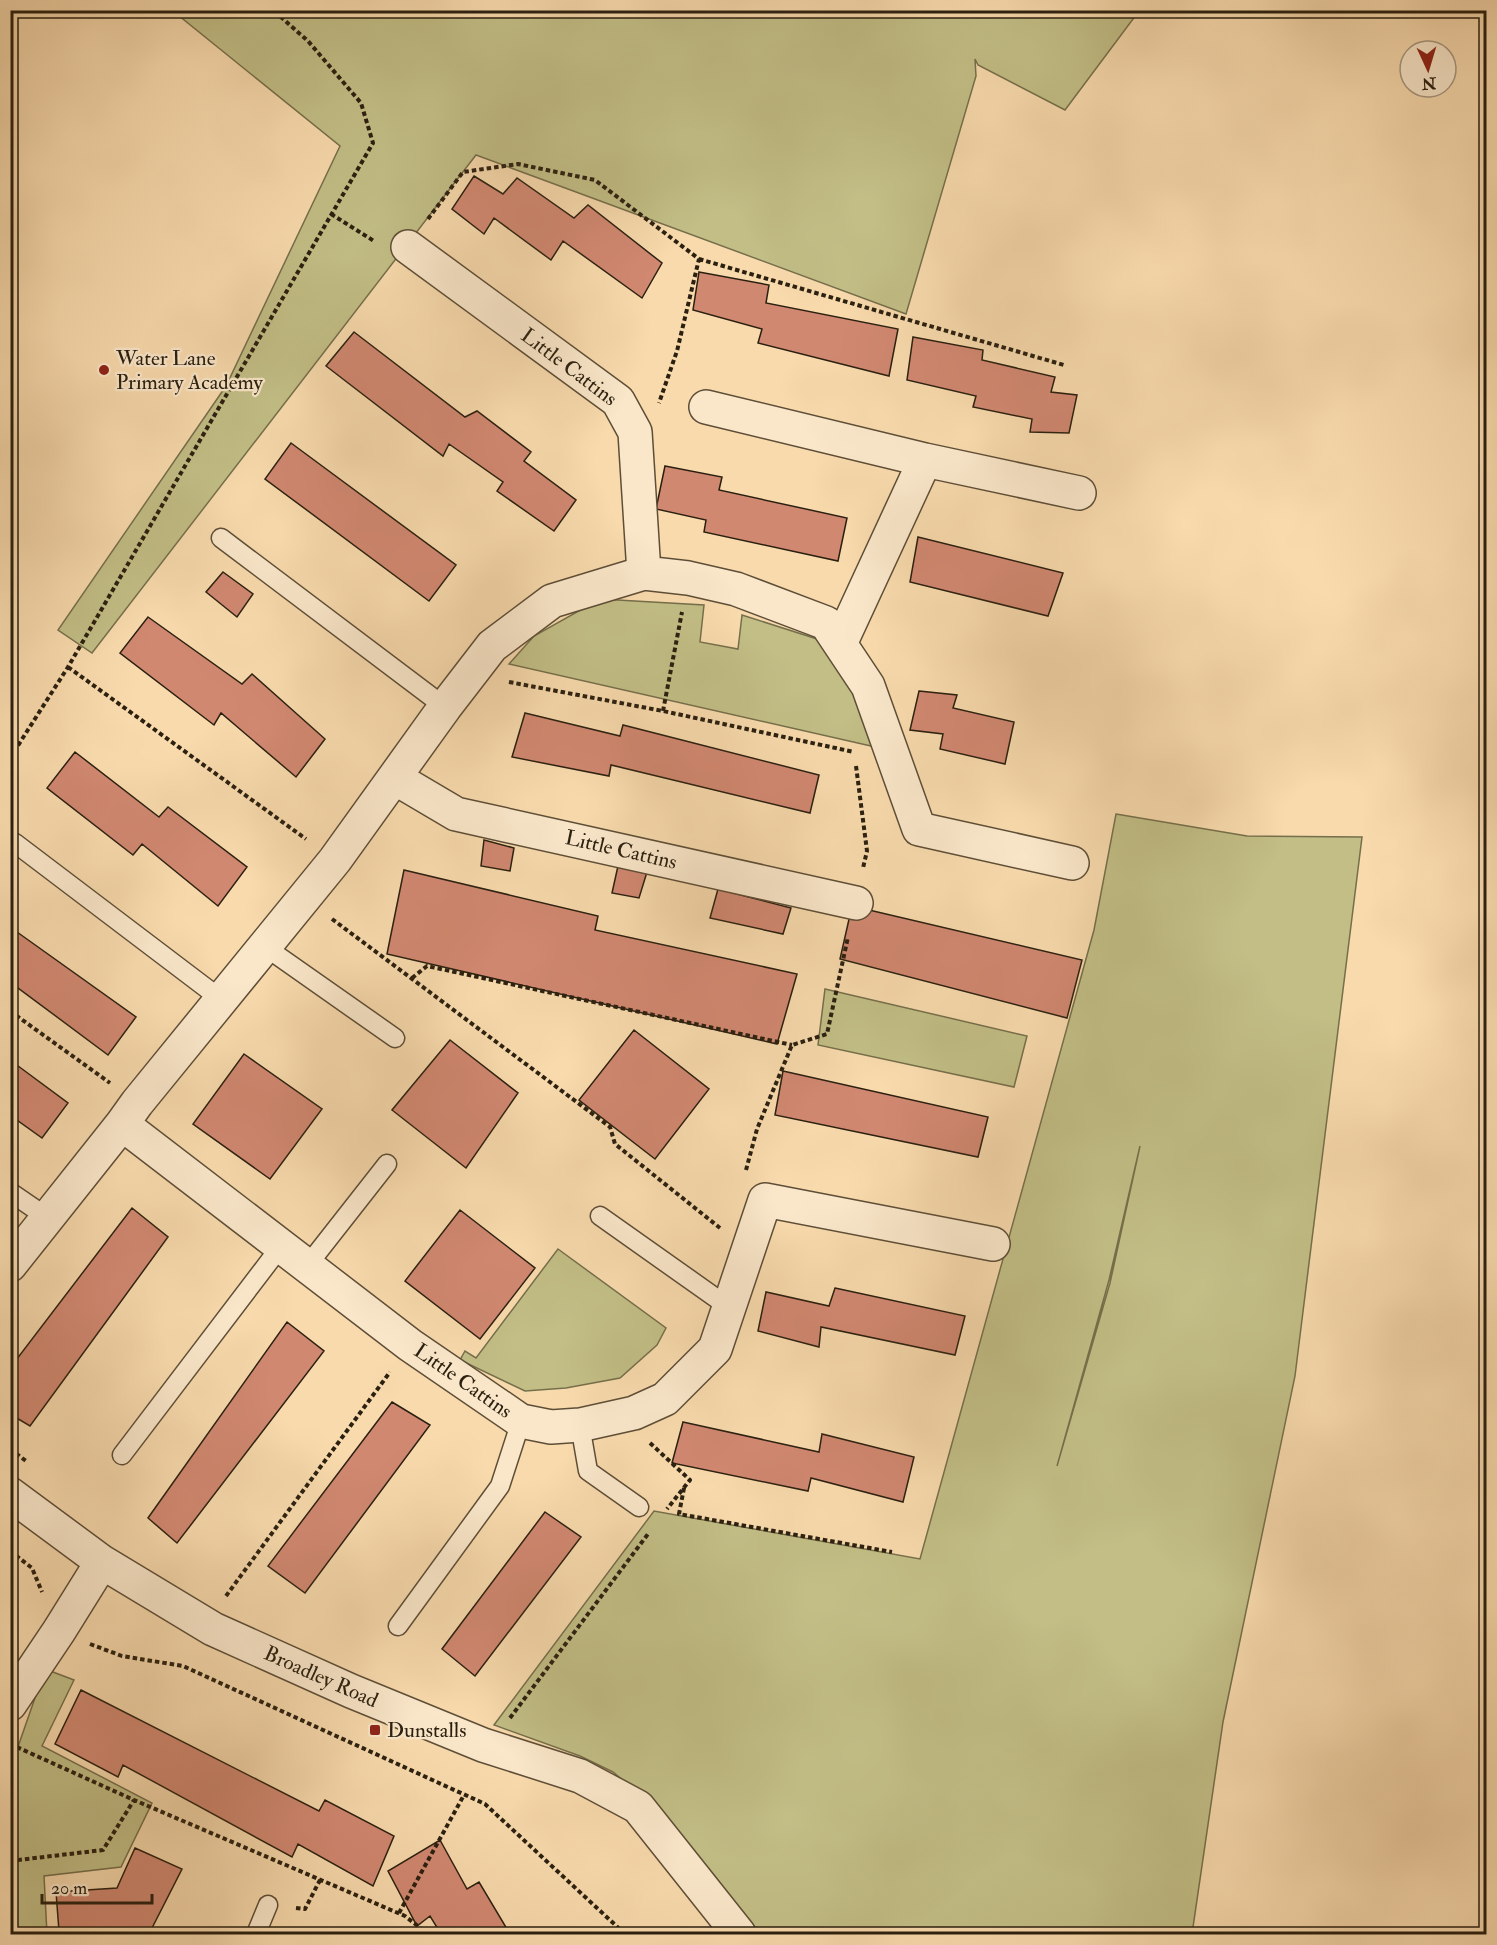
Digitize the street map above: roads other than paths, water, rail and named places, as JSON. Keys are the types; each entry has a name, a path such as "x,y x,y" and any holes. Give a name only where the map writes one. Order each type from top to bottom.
{"street":[{"name":"Little Cattins","path":"394,247 618,401 635,432 644,573"},
{"path":"706,407 925,460 1079,493"},
{"path":"840,644 925,460"},
{"path":"10,1265 129,1113 335,860 445,707 492,646 552,601 644,573 688,578 736,589 826,623 868,686 920,829 1072,862"},
{"name":"Little Cattins","path":"395,778 456,814 856,903"},
{"name":"Little Cattins","path":"129,1113 281,1246 410,1345 521,1421 551,1427 580,1425 634,1413 665,1399 715,1349 765,1200 993,1244"},
{"name":"Broadley Road","path":"10,1494 102,1562 224,1633 351,1691 483,1745 580,1776 638,1807 739,1935"},
{"path":"10,1704 102,1562"}],"lane":[{"path":"221,538 445,707"},
{"path":"15,843 222,1000"},
{"path":"264,946 395,1038"},
{"path":"307,1266 387,1164"},
{"path":"10,1192 48,1218"},
{"path":"600,1216 730,1308"},
{"path":"122,1455 281,1246"},
{"path":"398,1626 500,1486 521,1421"},
{"path":"580,1425 588,1471 639,1507"},
{"path":"256,1935 268,1905"}],"place":[{"name":"Water Lane Primary Academy","path":"104,370"},
{"name":"Dunstalls","path":"375,1730"}]}
